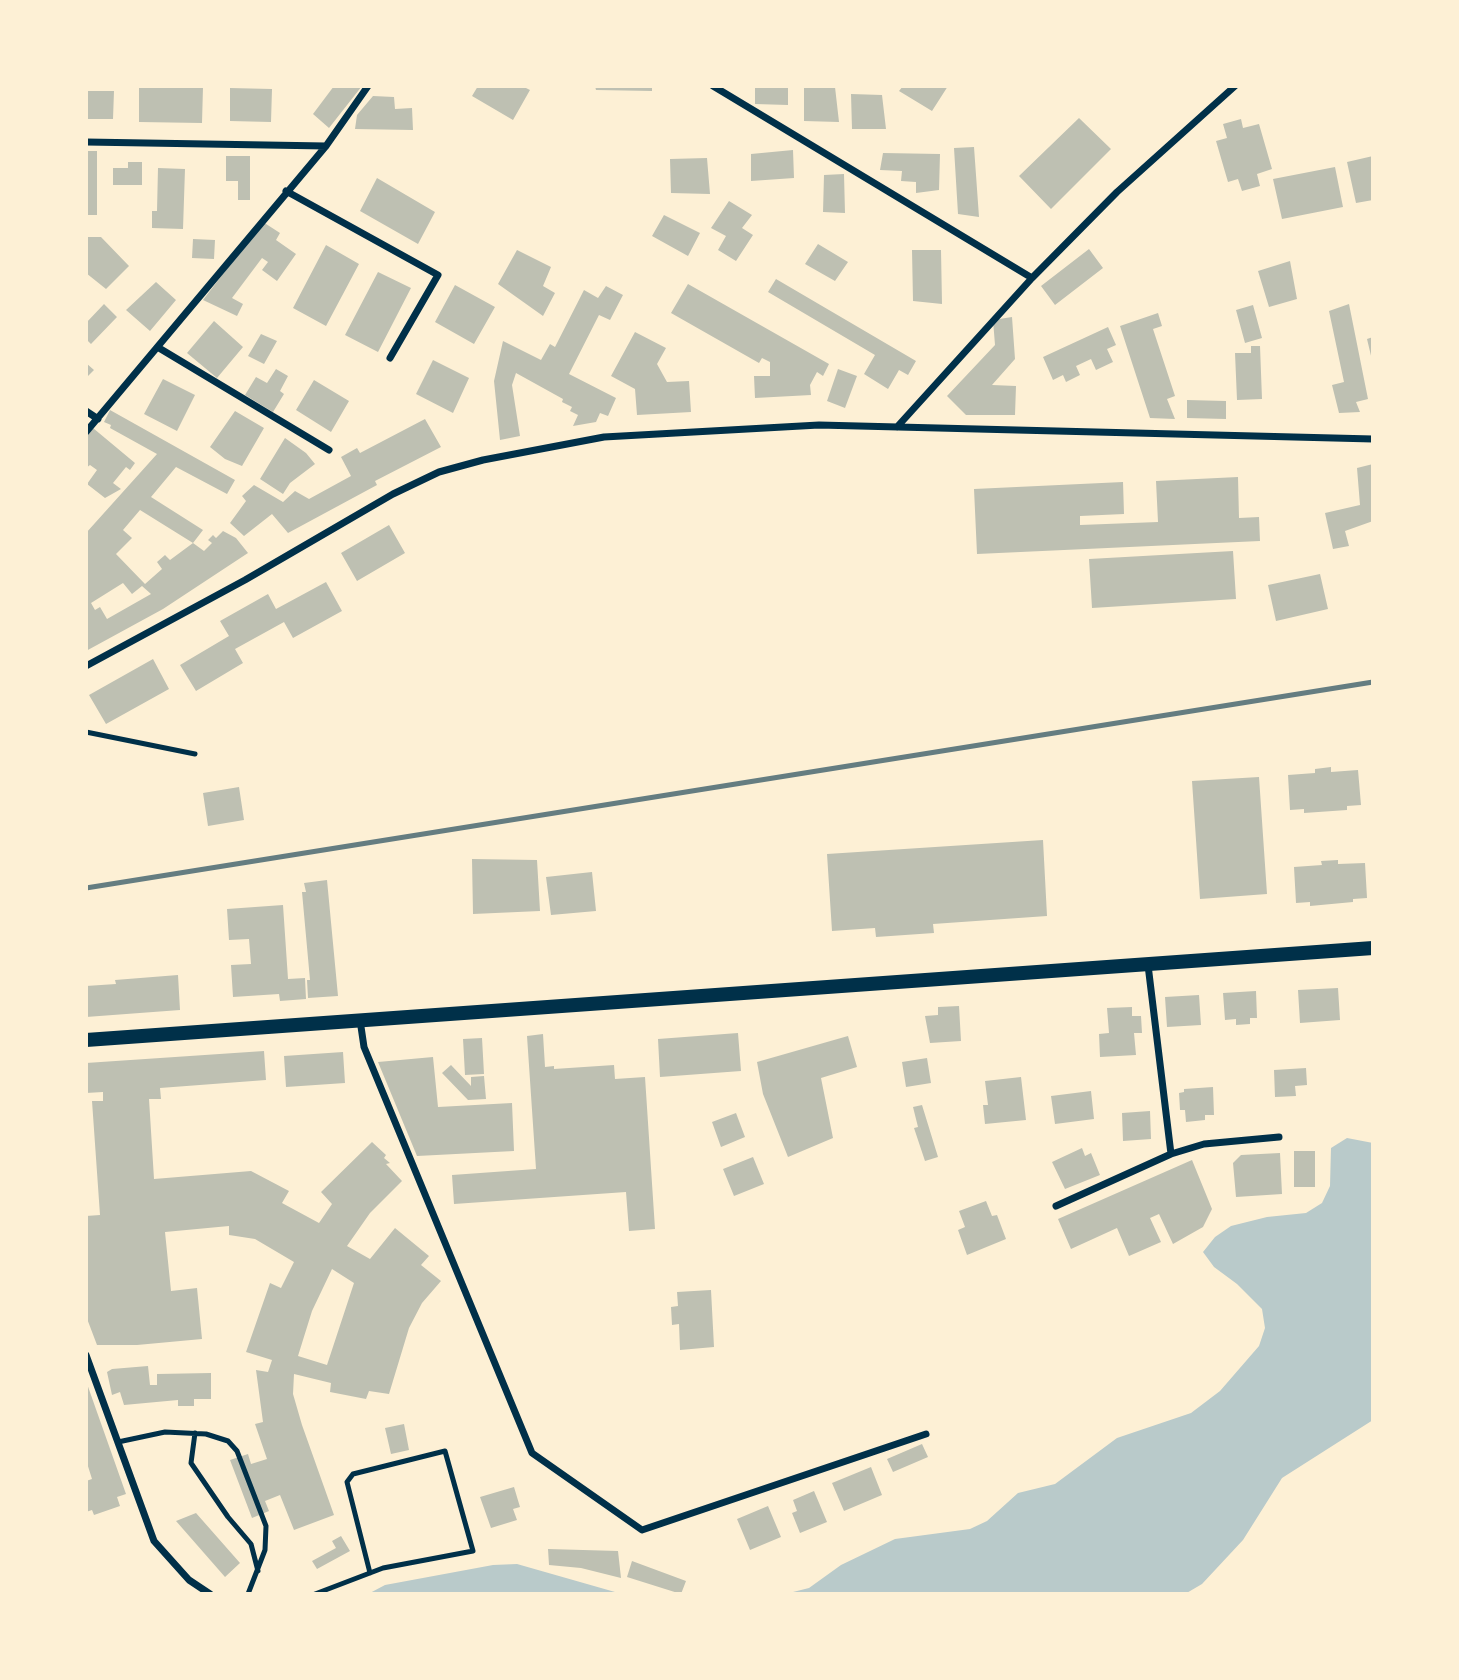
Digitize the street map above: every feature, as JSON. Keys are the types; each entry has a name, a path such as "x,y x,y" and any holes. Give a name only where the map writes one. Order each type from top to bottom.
{"main road":[{"path":"86,1040 1373,948"}],"street":[{"path":"86,432 326,146 368,86"},
{"path":"713,86 1032,278"},
{"path":"897,427 915,404 1032,278 1117,192 1235,86"},
{"path":"86,142 326,146"},
{"path":"286,191 438,275 390,358"},
{"path":"159,348 329,450"},
{"path":"86,411 98,419"},
{"path":"86,666 245,580 393,494 439,472 483,460 604,437 819,425 1373,439"},
{"path":"1148,965 1171,1154"},
{"path":"360,1019 364,1047 532,1453 642,1530 926,1434"},
{"path":"1056,1206 1171,1154 1204,1144 1279,1137"},
{"path":"86,1355 154,1541 189,1580 210,1594"}],"lane":[{"path":"86,732 195,754"},
{"path":"118,1442 165,1432 195,1433 228,1441 237,1451 266,1526 265,1550 248,1594"},
{"path":"195,1433 191,1463 228,1517 251,1544 258,1571"},
{"path":"316,1594 370,1573 473,1552 445,1451 353,1475 347,1482 370,1573"}],"shaded area":[{"path":"1347,1138 1373,1143 1373,1420 1282,1478 1243,1540 1202,1584 1185,1594 785,1594 809,1588 841,1565 895,1539 970,1529 987,1521 1018,1493 1055,1484 1117,1438 1191,1413 1220,1391 1259,1346 1265,1328 1262,1309 1237,1284 1214,1267 1203,1252 1215,1237 1231,1226 1267,1217 1306,1213 1322,1203 1330,1186 1331,1148"},
{"path":"517,1564 622,1594 368,1594 385,1585 493,1565"}],"building":[{"path":"139,86 203,87 202,123 139,122"},
{"path":"334,86 362,86 329,128 313,114"},
{"path":"478,86 522,86 530,90 513,120 472,96"},
{"path":"595,86 652,86 652,91 596,90"},
{"path":"755,86 788,86 788,105 755,104"},
{"path":"903,86 948,86 932,111 899,91"},
{"path":"804,87 835,87 839,122 804,121"},
{"path":"230,88 272,89 271,122 230,121"},
{"path":"86,91 114,91 113,119 86,119"},
{"path":"851,94 882,95 886,129 852,129"},
{"path":"373,96 394,97 395,109 412,108 413,130 355,129 357,115"},
{"path":"1079,118 1111,149 1051,209 1019,176"},
{"path":"1241,119 1243,128 1259,124 1272,169 1257,174 1260,186 1242,191 1238,179 1228,182 1216,141 1227,138 1223,124"},
{"path":"974,147 979,217 958,214 954,148"},
{"path":"793,150 794,178 751,181 751,154"},
{"path":"86,151 97,151 97,215 86,215"},
{"path":"883,153 940,154 939,190 916,193 916,182 901,181 902,171 880,170"},
{"path":"226,156 250,156 250,200 238,200 238,181 226,181"},
{"path":"1373,156 1373,200 1356,203 1347,162"},
{"path":"707,158 710,194 671,193 670,159"},
{"path":"128,162 142,162 142,185 113,185 113,168 128,168"},
{"path":"1335,167 1343,207 1282,219 1273,179"},
{"path":"158,168 185,169 183,229 152,228 152,211 157,211"},
{"path":"844,174 845,213 823,212 824,175"},
{"path":"377,178 435,212 418,244 360,211"},
{"path":"729,201 752,215 742,228 753,235 736,261 718,250 726,236 711,228"},
{"path":"664,215 700,233 688,256 652,236"},
{"path":"263,222 280,233 276,240 296,254 277,281 262,270 268,262 262,258 232,298 243,304 237,316 203,300"},
{"path":"86,237 101,237 129,266 106,289 86,273"},
{"path":"193,239 215,240 214,259 192,258"},
{"path":"818,244 848,262 835,281 805,264"},
{"path":"326,245 359,264 326,326 293,308"},
{"path":"1089,249 1103,268 1055,305 1041,286"},
{"path":"517,250 551,267 543,286 555,293 543,316 498,284"},
{"path":"912,250 941,250 942,304 913,301"},
{"path":"1290,261 1297,299 1269,307 1258,271"},
{"path":"378,272 411,288 378,352 345,335"},
{"path":"776,279 916,361 908,375 899,370 888,389 864,374 875,355 768,292"},
{"path":"156,282 176,300 150,331 126,310"},
{"path":"688,284 829,364 823,376 817,372 810,385 811,395 755,398 754,376 770,376 770,362 762,358 759,363 671,313"},
{"path":"455,285 495,307 474,344 435,322"},
{"path":"606,286 623,295 610,320 599,315 569,374 616,398 608,416 600,413 596,422 573,426 578,415 570,411 572,407 562,402 563,399 516,373 512,385 520,436 500,440 494,381 503,341 541,360 550,344 555,347 584,290 598,298"},
{"path":"104,304 117,317 91,344 86,339 86,323"},
{"path":"1349,304 1368,399 1356,402 1360,412 1339,413 1332,385 1344,382 1329,311"},
{"path":"1253,305 1262,338 1245,343 1236,310"},
{"path":"1158,313 1162,326 1153,329 1175,396 1167,399 1175,419 1150,418 1120,326"},
{"path":"1012,317 1015,359 992,385 1016,386 1015,415 966,415 947,396 995,345 993,320"},
{"path":"214,321 243,347 217,378 187,353"},
{"path":"1108,327 1116,345 1107,349 1113,362 1096,370 1091,359 1076,366 1080,375 1066,382 1063,375 1053,380 1043,357"},
{"path":"635,332 666,348 657,364 667,382 689,381 691,412 637,415 635,389 611,376"},
{"path":"261,334 277,341 264,364 248,356"},
{"path":"1373,337 1373,360 1372,360 1367,339"},
{"path":"1251,346 1260,346 1262,399 1237,400 1235,353 1251,353"},
{"path":"433,360 469,378 453,413 416,394"},
{"path":"86,363 94,370 86,378"},
{"path":"276,369 288,376 280,391 284,394 273,412 245,395 256,377 267,383"},
{"path":"838,369 857,376 845,408 827,401"},
{"path":"163,379 195,395 177,431 144,414"},
{"path":"314,380 349,401 331,432 296,410"},
{"path":"1187,400 1226,401 1226,419 1187,418"},
{"path":"110,410 235,480 227,494 176,467 151,497 203,530 193,543 204,551 212,543 208,540 213,535 216,538 223,531 236,538 248,553 163,609 86,651 86,533 157,454 104,422","holes":["140,510 193,543 170,560 165,555 157,562 162,569 145,584 116,554 132,538 123,530","123,583 132,594 142,586 151,594 107,619 100,607 95,610 91,603"]},
{"path":"235,411 264,428 242,466 225,459 210,447"},
{"path":"425,419 441,447 375,481 377,485 288,533 272,514 244,536 230,523 246,501 242,496 254,485 283,502 295,491 309,499 351,476 341,457 357,448 360,453"},
{"path":"93,428 135,463 130,470 126,467 113,483 121,489 105,498 87,484 97,470 90,465 86,468 86,436"},
{"path":"285,438 306,453 315,464 290,483 283,494 260,479"},
{"path":"1373,464 1373,521 1345,531 1349,546 1333,549 1325,513 1360,505 1357,468"},
{"path":"1238,477 1239,518 1259,517 1260,541 977,554 974,489 1123,482 1124,514 1080,516 1080,525 1158,522 1156,481"},
{"path":"389,525 405,553 357,581 341,553"},
{"path":"1233,551 1236,599 1092,608 1089,559"},
{"path":"1320,574 1328,609 1276,621 1268,585"},
{"path":"326,582 342,611 293,638 284,622 235,649 243,663 196,691 180,665 229,636 220,621 268,594 276,609"},
{"path":"153,659 169,689 106,724 89,695"},
{"path":"1331,767 1331,772 1358,770 1361,805 1347,806 1347,810 1304,813 1304,809 1290,810 1288,775 1315,773 1315,769"},
{"path":"1259,777 1267,894 1200,899 1192,781"},
{"path":"239,787 244,820 208,826 203,793"},
{"path":"1043,840 1047,916 933,924 934,933 876,937 875,928 832,931 827,854"},
{"path":"472,859 537,860 540,911 473,914"},
{"path":"1338,860 1338,864 1365,863 1367,898 1310,906 1310,902 1296,903 1294,867 1322,865 1321,861"},
{"path":"592,872 596,911 551,915 546,877"},
{"path":"327,880 338,996 308,998 307,980 310,980 302,892 306,892 304,883"},
{"path":"283,905 288,979 305,978 306,999 280,1001 279,994 233,997 231,965 251,964 249,939 229,940 227,909"},
{"path":"178,975 180,1010 86,1017 86,986 116,984 115,980"},
{"path":"1338,988 1340,1020 1300,1023 1298,990"},
{"path":"1256,991 1257,1018 1250,1018 1250,1024 1236,1025 1236,1019 1225,1020 1223,993"},
{"path":"1199,995 1201,1025 1167,1027 1165,997"},
{"path":"959,1006 961,1041 930,1043 925,1016 938,1015 938,1007"},
{"path":"1132,1007 1132,1016 1141,1016 1142,1033 1134,1033 1136,1055 1100,1057 1099,1034 1109,1033 1107,1008"},
{"path":"738,1033 741,1071 660,1077 658,1039"},
{"path":"543,1034 545,1067 554,1066 554,1069 614,1065 615,1079 645,1077 655,1229 629,1231 626,1192 454,1204 452,1175 536,1169 527,1036"},
{"path":"848,1036 857,1067 821,1078 833,1138 788,1157 763,1094 757,1062"},
{"path":"482,1038 484,1074 465,1075 463,1039"},
{"path":"264,1051 266,1080 160,1088 161,1099 149,1099 154,1179 251,1171 289,1191 282,1203 319,1223 332,1204 321,1192 372,1142 386,1155 384,1158 390,1163 386,1164 402,1181 370,1213 347,1246 370,1259 395,1228 429,1256 421,1265 441,1281 422,1303 409,1328 389,1394 369,1391 366,1399 330,1392 331,1383 294,1374 293,1394 334,1515 294,1530 280,1495 265,1501 269,1511 252,1518 230,1460 248,1454 251,1464 267,1459 255,1424 263,1422 256,1370 268,1372 272,1360 246,1352 270,1283 281,1288 294,1262 255,1239 229,1235 229,1226 165,1232 171,1291 197,1288 202,1339 137,1345 97,1345 86,1316 86,1216 100,1215 92,1101 103,1101 103,1092 86,1093 86,1063","holes":["332,1269 354,1283 327,1365 298,1356 312,1311"]},
{"path":"343,1052 345,1083 286,1087 284,1056"},
{"path":"433,1057 438,1107 512,1103 514,1151 417,1156 378,1062"},
{"path":"927,1058 931,1083 906,1087 902,1062"},
{"path":"451,1065 471,1086 471,1077 484,1076 486,1099 468,1100 442,1073"},
{"path":"1306,1068 1307,1085 1295,1086 1296,1096 1275,1097 1274,1070"},
{"path":"1021,1077 1026,1120 985,1124 983,1105 988,1105 985,1081"},
{"path":"1213,1087 1214,1115 1205,1115 1205,1120 1186,1122 1185,1110 1180,1110 1179,1093 1184,1092 1184,1089"},
{"path":"1091,1091 1094,1119 1055,1124 1051,1096"},
{"path":"922,1105 938,1157 925,1161 914,1128 918,1127 913,1107"},
{"path":"1150,1111 1151,1139 1123,1141 1122,1113"},
{"path":"736,1113 745,1137 721,1147 712,1122"},
{"path":"1082,1148 1085,1156 1091,1153 1100,1175 1065,1189 1052,1162"},
{"path":"1294,1151 1315,1151 1315,1187 1294,1187"},
{"path":"1280,1153 1282,1194 1236,1197 1233,1163 1241,1155"},
{"path":"753,1157 764,1184 734,1196 723,1169"},
{"path":"1192,1160 1212,1209 1203,1227 1173,1244 1159,1214 1150,1218 1161,1242 1129,1256 1117,1228 1071,1249 1058,1219"},
{"path":"986,1201 992,1216 997,1215 1006,1239 967,1255 958,1230 965,1227 959,1211"},
{"path":"711,1290 714,1347 680,1350 679,1324 672,1325 671,1307 678,1306 677,1292"},
{"path":"148,1366 150,1385 157,1385 157,1374 211,1373 211,1399 194,1399 194,1406 178,1406 178,1400 124,1405 120,1392 112,1395 107,1372 112,1369"},
{"path":"86,1381 126,1494 117,1497 120,1506 94,1515 92,1510 86,1512 86,1481 92,1479 86,1460"},
{"path":"404,1424 409,1450 391,1454 385,1428"},
{"path":"922,1444 928,1457 893,1472 887,1459"},
{"path":"871,1467 882,1495 844,1511 832,1483"},
{"path":"514,1487 520,1507 513,1509 517,1520 491,1528 480,1497"},
{"path":"814,1491 827,1522 800,1533 792,1513 797,1511 793,1500"},
{"path":"768,1506 781,1537 750,1550 737,1519"},
{"path":"196,1513 240,1563 225,1577 176,1521"},
{"path":"341,1536 350,1551 317,1569 312,1561 336,1548 332,1541"},
{"path":"548,1549 618,1551 621,1578 581,1568 549,1565"},
{"path":"632,1561 686,1581 681,1594 627,1577"}],"railway":[{"path":"86,888 1373,682"}]}
